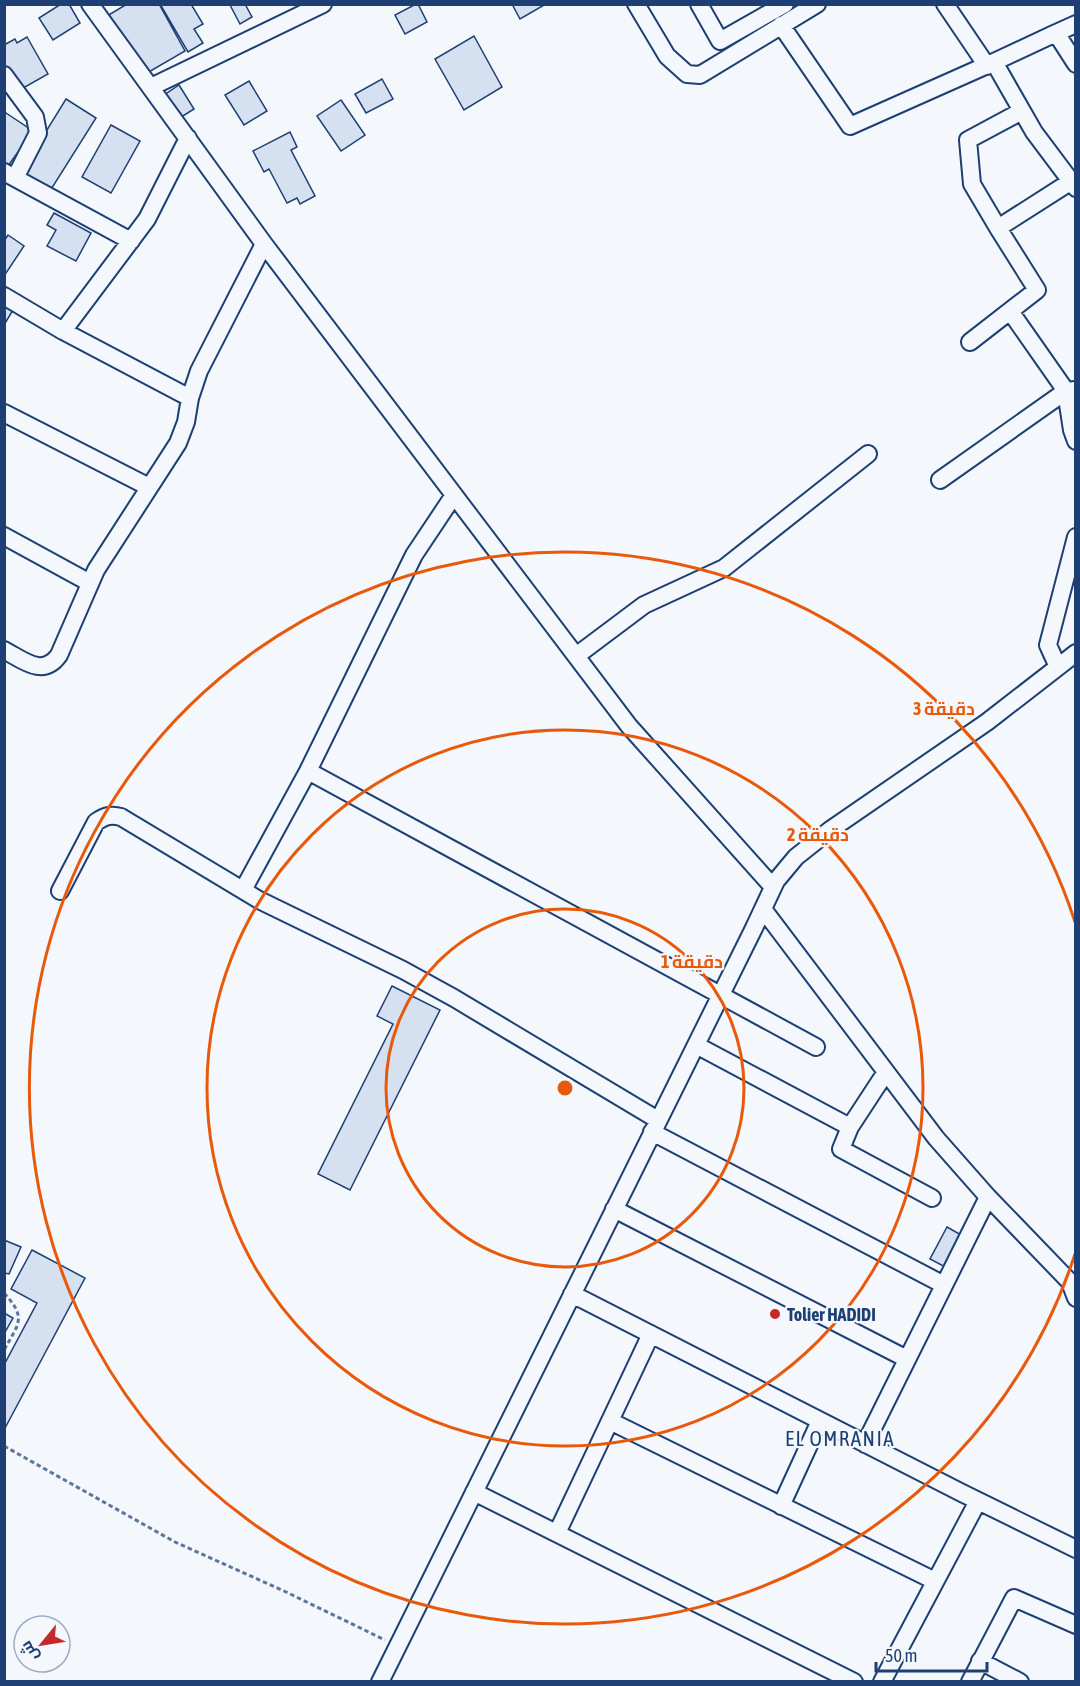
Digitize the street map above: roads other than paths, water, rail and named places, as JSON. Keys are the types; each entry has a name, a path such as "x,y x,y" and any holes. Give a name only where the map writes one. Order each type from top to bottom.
{"street":[{"path":"90,4 264,244 629,726 773,887"},
{"path":"151,87 323,4"},
{"path":"636,4 667,56 687,74 700,75 817,4"},
{"path":"699,4 720,41 785,4"},
{"path":"945,4 990,64 1034,132 1073,185 998,228"},
{"path":"781,25 850,126 1076,24"},
{"path":"1056,33 1076,64"},
{"path":"4,75 35,117 38,133 10,175 131,241"},
{"path":"970,342 1037,290 972,184 968,140 1022,111"},
{"path":"63,331 147,219 188,138"},
{"path":"4,650 36,667 50,665 59,655 96,570 178,443 199,371 264,244"},
{"path":"4,296 63,331 190,398"},
{"path":"1010,311 1071,390 1072,430 1076,441"},
{"path":"940,480 1071,390"},
{"path":"4,413 149,487"},
{"path":"576,656 644,605 724,568 868,454"},
{"path":"243,891 308,771 414,555 454,495"},
{"path":"4,536 90,583"},
{"path":"1058,667 1048,645 1076,537"},
{"path":"380,1682 776,881 796,857 830,830 987,722 1076,653"},
{"path":"308,771 816,1047"},
{"path":"60,891 96,822 103,817 113,815 121,818 276,909 403,970 454,998 655,1126 944,1285"},
{"path":"763,909 936,1138 988,1197 1070,1282 1076,1298"},
{"path":"696,1045 850,1127"},
{"path":"886,1072 850,1127 841,1149 932,1198"},
{"path":"865,1444 988,1197"},
{"path":"614,1209 907,1359"},
{"path":"572,1294 1076,1549"},
{"path":"557,1533 651,1334"},
{"path":"610,1421 935,1581"},
{"path":"781,1506 820,1421"},
{"path":"474,1492 854,1682"},
{"path":"882,1682 978,1501"},
{"path":"970,1682 1014,1598 1076,1625"},
{"path":"980,1661 1020,1682"}],"place":[{"name":"Tolier HADIDI","path":"775,1314"}],"district":[{"name":"EL OMRANIA","path":"840,1438"}]}
